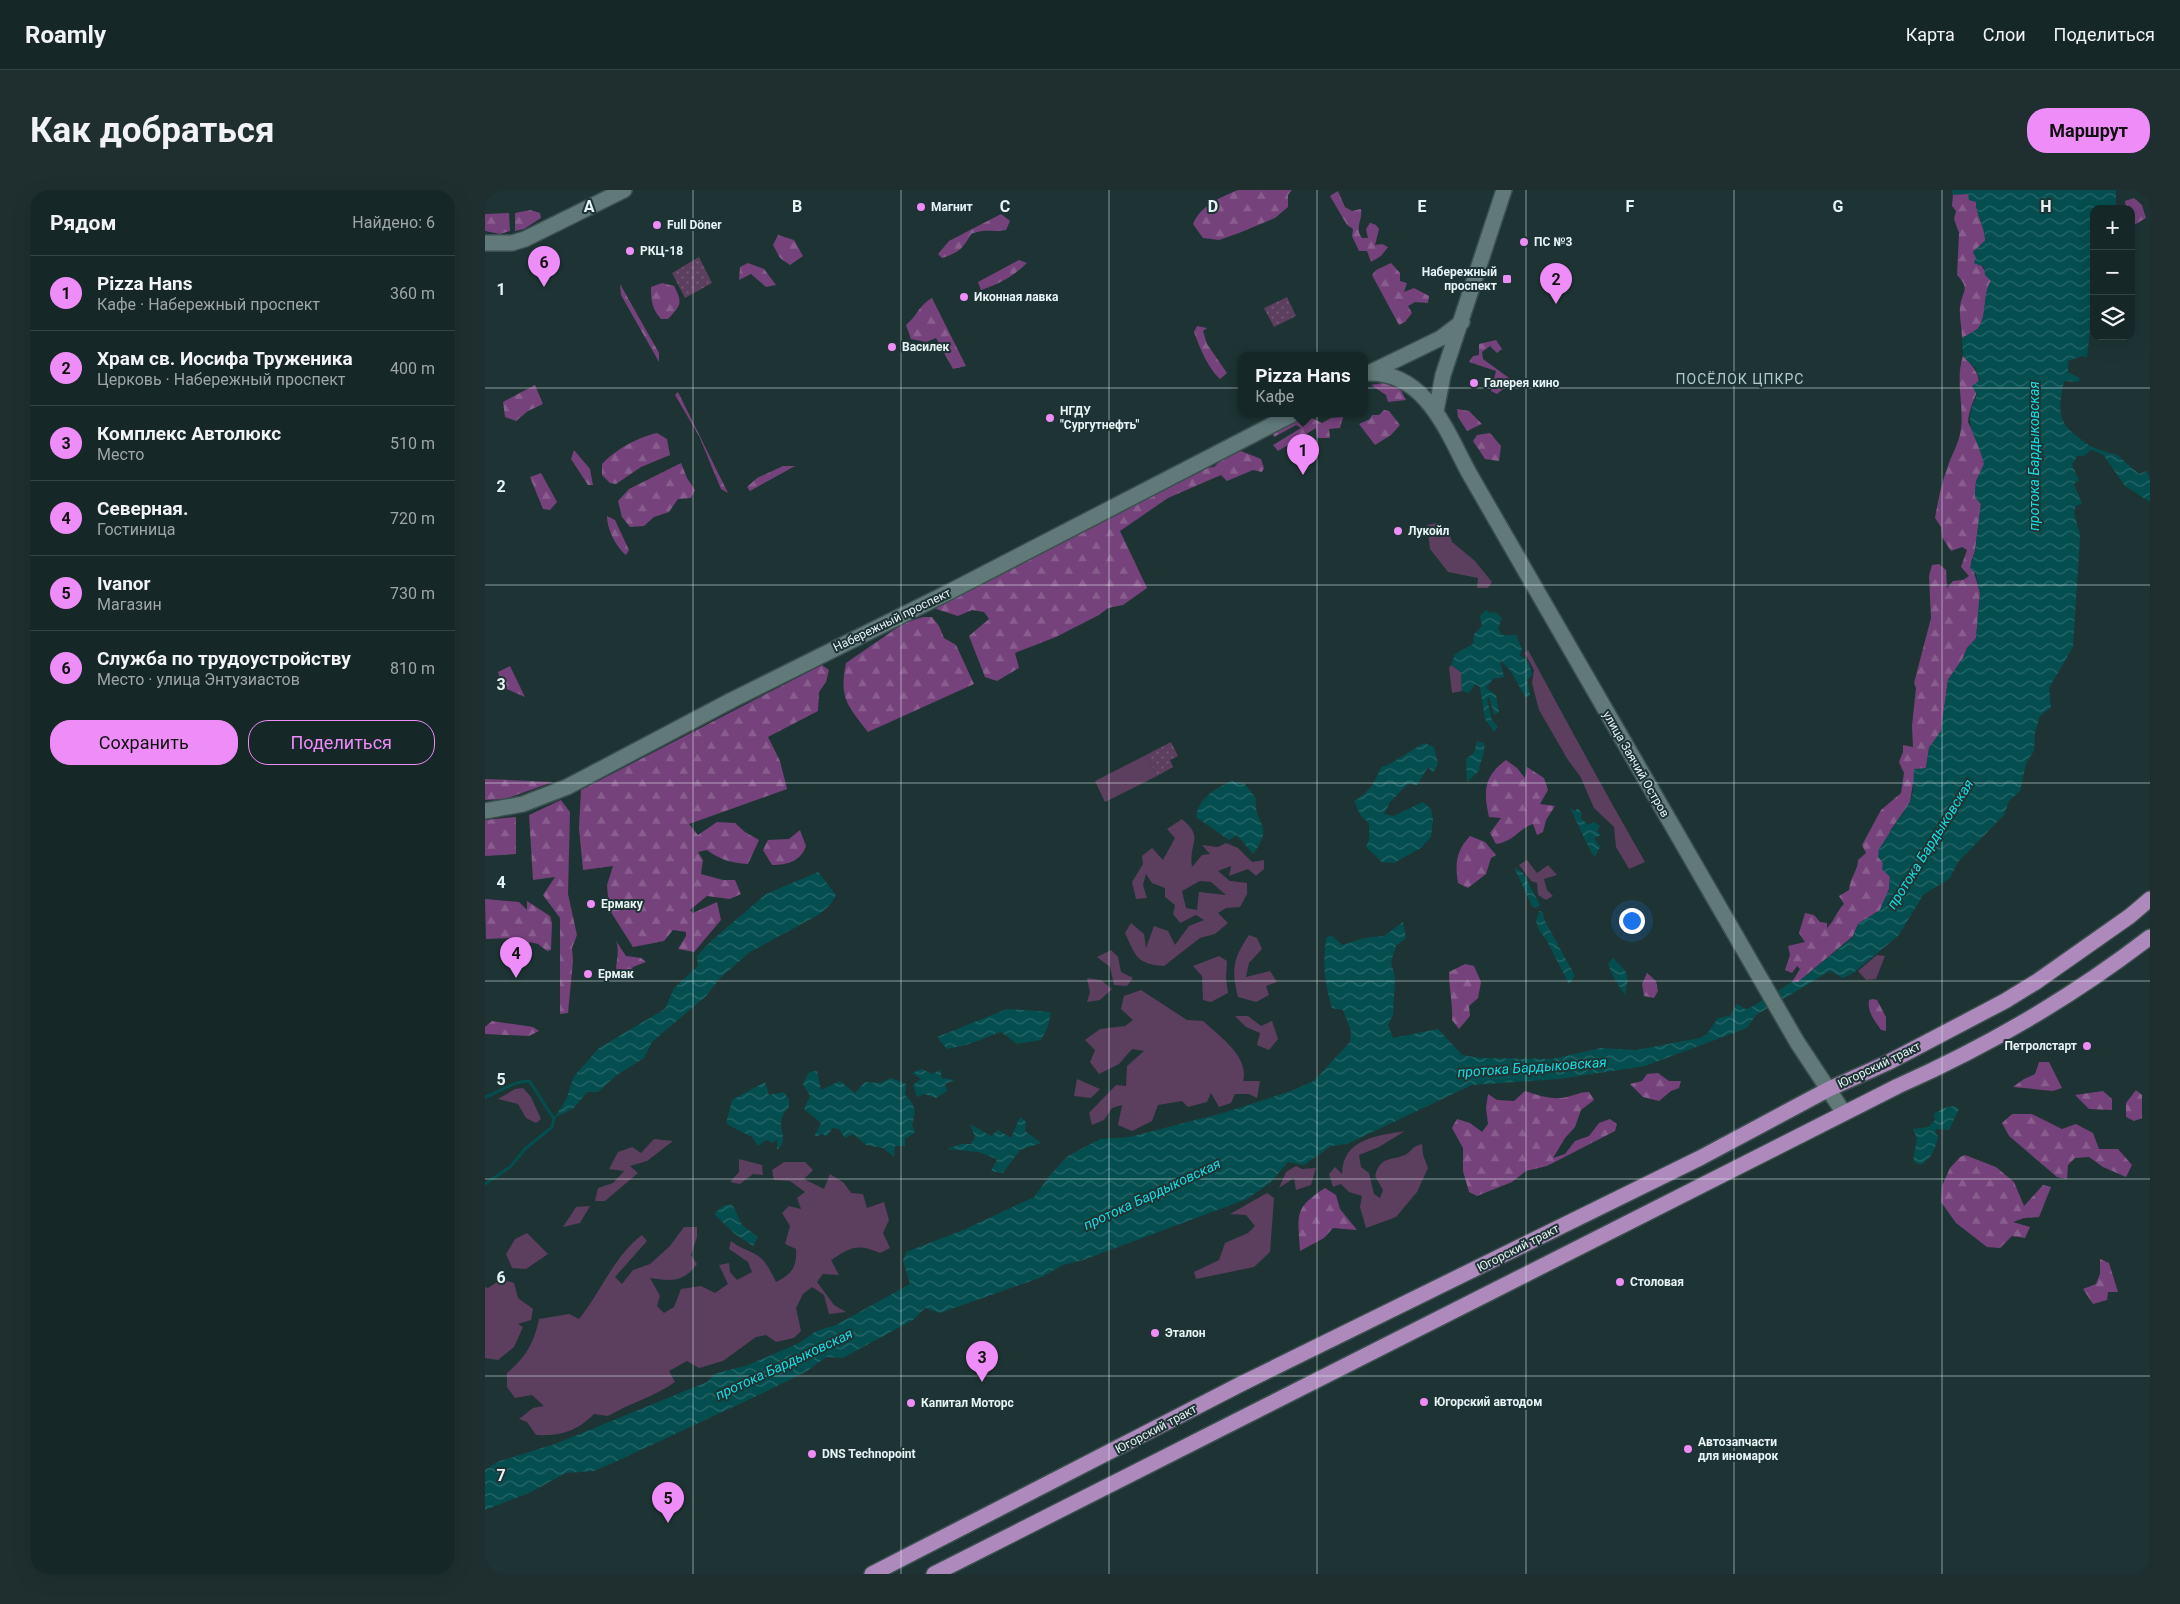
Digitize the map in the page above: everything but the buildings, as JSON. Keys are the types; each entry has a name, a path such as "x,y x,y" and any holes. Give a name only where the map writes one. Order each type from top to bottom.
{"main road":[{"path":"485,243 512,243 525,239 624,190"},
{"path":"1436,410 1443,375 1504,190"},
{"path":"1368,374 1441,338 1462,322"},
{"name":"улица Заячий Остров","path":"1368,374 1387,374 1404,380 1413,386 1436,410 1472,479 1751,963 1797,1042 1844,1113"},
{"name":"Набережный проспект","path":"485,811 523,804 567,788 732,700 947,593 1287,417"},
{"name":"Югорский тракт","path":"872,1574 1241,1384 1647,1184 1829,1090 1887,1064 2005,1001 2071,959 2150,899"},
{"path":"934,1574 1844,1113 2002,1036 2073,992 2150,937"}],"shaded area":[{"path":"699,257 712,283 685,298 672,273"},
{"path":"1287,297 1296,316 1274,327 1264,308"},
{"path":"1436,523 1448,529 1452,542 1475,561 1492,582 1488,588 1477,588 1478,578 1448,572 1430,549 1427,525"},
{"path":"1528,650 1645,862 1629,869 1616,847 1614,827 1594,808 1580,776 1568,760 1539,710 1532,683 1534,670 1525,653"},
{"path":"1451,665 1461,672 1462,691 1452,693 1449,668"},
{"path":"1171,742 1178,756 1170,760 1173,767 1157,776 1146,755"},
{"path":"1146,755 1157,776 1105,802 1095,781"},
{"path":"1182,819 1193,831 1192,867 1202,855 1210,854 1202,845 1218,847 1226,843 1238,848 1252,862 1264,860 1264,869 1256,876 1248,869 1229,876 1231,866 1218,871 1230,881 1247,883 1247,894 1240,907 1226,908 1218,913 1228,923 1215,934 1200,938 1164,966 1142,961 1135,953 1125,933 1131,923 1144,934 1146,948 1154,926 1168,931 1175,945 1189,926 1204,920 1196,915 1180,923 1173,914 1175,905 1165,897 1165,888 1152,883 1146,874 1143,885 1147,898 1136,899 1132,882 1143,864 1142,856 1152,848 1163,860 1175,838 1167,829","holes":["1200,881 1211,882 1226,895 1199,892 1197,910 1186,908 1182,891"]},
{"path":"1527,860 1537,873 1548,865 1557,875 1544,879 1547,890 1553,896 1546,900 1538,895 1537,883 1531,881 1519,865"},
{"path":"1249,935 1257,938 1262,949 1249,963 1246,977 1270,971 1277,982 1266,986 1269,995 1256,1002 1238,997 1234,972 1237,958"},
{"path":"1111,950 1118,957 1121,972 1133,978 1127,986 1114,985 1110,967 1097,957"},
{"path":"1877,955 1885,956 1876,979 1866,980 1858,971"},
{"path":"1219,956 1227,961 1226,978 1228,993 1211,1002 1203,1000 1202,976 1193,966"},
{"path":"1087,978 1101,980 1112,989 1100,1000 1087,1002 1090,992"},
{"path":"1141,990 1187,1020 1203,1021 1225,1040 1238,1055 1242,1064 1244,1072 1243,1081 1260,1081 1257,1098 1249,1094 1235,1094 1231,1103 1219,1107 1211,1093 1207,1102 1188,1107 1182,1101 1158,1105 1152,1121 1132,1131 1118,1125 1122,1105 1112,1108 1104,1120 1092,1125 1089,1113 1116,1085 1126,1086 1127,1066 1144,1051 1132,1049 1119,1064 1099,1074 1090,1062 1095,1050 1085,1040 1100,1029 1125,1026 1133,1020 1121,1009 1124,996"},
{"path":"1235,1016 1248,1016 1261,1026 1272,1021 1278,1039 1269,1050 1257,1045 1260,1033 1246,1027"},
{"path":"1077,1079 1100,1089 1091,1098 1074,1096"},
{"path":"523,1088 531,1097 541,1119 536,1123 526,1118 518,1104 498,1099 515,1089"},
{"path":"1405,1131 1379,1147 1359,1155 1361,1167 1369,1173 1374,1194 1380,1198 1383,1190 1375,1176 1380,1165 1387,1160 1405,1155 1416,1146 1422,1144 1423,1155 1428,1168 1417,1192 1396,1217 1366,1228 1360,1207 1362,1196 1349,1192 1341,1184 1333,1187 1329,1174 1335,1167 1342,1174 1348,1153 1363,1141 1373,1137"},
{"path":"654,1139 673,1141 647,1161 630,1166 638,1173 605,1201 595,1201 598,1188 613,1183 624,1171 609,1169 618,1152 632,1147 641,1153"},
{"path":"739,1159 762,1165 763,1175 753,1174 740,1184 730,1182 739,1172"},
{"path":"784,1162 805,1162 813,1170 804,1179 824,1189 830,1174 844,1183 851,1193 863,1194 867,1208 884,1202 889,1220 883,1233 890,1248 880,1253 860,1247 849,1249 831,1260 839,1275 823,1274 817,1282 834,1305 846,1312 829,1314 824,1295 812,1287 803,1294 796,1308 801,1331 794,1338 776,1342 766,1335 756,1337 723,1361 699,1368 687,1361 669,1371 675,1382 667,1387 608,1416 594,1414 581,1425 567,1432 553,1435 536,1435 527,1422 519,1419 533,1408 544,1406 532,1395 515,1398 507,1387 507,1373 528,1349 535,1335 539,1319 569,1314 579,1319 623,1253 642,1235 647,1241 615,1277 622,1284 633,1270 650,1264 670,1246 684,1227 697,1227 697,1237 691,1255 697,1264 692,1270 682,1278 664,1280 650,1278 660,1296 657,1306 664,1313 674,1307 681,1289 701,1286 715,1293 728,1284 719,1265 729,1263 730,1272 737,1280 752,1272 748,1262 729,1249 731,1241 762,1259 776,1282 790,1273 796,1261 796,1249 785,1244 790,1226 782,1213 789,1206 801,1209 797,1198 805,1192 790,1181 774,1180 772,1170"},
{"path":"1296,1166 1302,1169 1316,1168 1311,1185 1296,1190 1294,1178 1279,1188 1286,1172"},
{"path":"1267,1193 1274,1198 1270,1252 1254,1267 1196,1279 1194,1272 1219,1260 1225,1243 1248,1233 1255,1226 1246,1215 1230,1214"},
{"path":"590,1206 580,1223 563,1227 576,1207"},
{"path":"527,1233 548,1254 526,1269 512,1268 506,1254 515,1239"},
{"path":"502,1279 514,1283 518,1298 533,1309 531,1320 518,1324 523,1327 514,1347 498,1360 485,1358 485,1287 488,1288"}],"green space":[{"path":"1238,190 1292,190 1288,195 1288,207 1275,218 1219,240 1203,238 1193,224 1196,218 1212,203"},
{"path":"1338,191 1345,207 1352,211 1361,209 1359,231 1362,238 1368,238 1366,229 1370,223 1376,225 1379,229 1375,245 1382,244 1388,247 1381,256 1371,262 1367,251 1359,251 1352,236 1353,229 1347,225 1330,196"},
{"path":"1959,193 1968,194 1976,202 1985,241 1973,252 1991,281 1988,286 1984,314 1980,326 1962,338 1960,311 1965,287 1957,275 1959,233 1954,219 1956,211 1952,206 1953,195"},
{"path":"2134,198 2142,205 2146,218 2135,224 2135,205 2126,205 2125,201"},
{"path":"530,210 540,213 541,218 524,229 515,231 515,213"},
{"path":"509,213 510,231 500,234 485,231 485,214"},
{"path":"1001,214 1010,221 1006,230 982,231 971,234 963,247 956,252 942,258 938,254 949,241"},
{"path":"778,235 794,240 803,256 790,265 780,258 773,245"},
{"path":"1019,260 1027,263 1006,279 981,290 978,282"},
{"path":"748,263 764,269 776,285 766,287 751,274 739,280 740,267"},
{"path":"1391,263 1400,273 1400,281 1407,283 1404,292 1414,288 1429,296 1428,303 1415,302 1408,306 1412,313 1405,322 1399,325 1372,275 1376,270"},
{"path":"662,283 674,286 679,296 678,307 668,319 661,319 652,301 651,287"},
{"path":"620,284 659,353 659,362 621,295"},
{"path":"932,298 966,366 953,369 936,338 926,342 911,339 906,325 924,304"},
{"path":"1197,326 1207,328 1203,331 1207,344 1227,373 1220,379 1211,369 1201,351 1194,332"},
{"path":"1496,340 1502,349 1497,353 1490,346 1482,352 1483,359 1509,378 1508,385 1497,394 1491,391 1496,371 1469,362 1473,356 1479,355 1479,344"},
{"path":"1963,356 1972,366 1979,381 1968,422 1980,447 1985,465 1976,481 1975,497 1981,504 1975,551 1971,562 1980,593 1976,639 1967,648 1963,658 1948,680 1941,731 1929,748 1926,768 1913,783 1910,802 1890,831 1883,863 1890,877 1889,889 1880,910 1858,924 1853,936 1798,982 1792,982 1800,969 1797,966 1792,973 1785,970 1790,955 1788,946 1805,942 1799,933 1805,913 1814,915 1820,922 1827,923 1827,928 1829,926 1844,904 1839,896 1849,890 1858,860 1866,853 1862,845 1881,810 1901,793 1904,773 1899,762 1903,752 1903,745 1913,747 1912,726 1916,688 1914,683 1931,618 1929,576 1932,565 1939,564 1946,570 1947,588 1953,581 1963,580 1969,576 1961,567 1967,550 1962,547 1951,551 1942,537 1941,527 1935,518 1943,481 1959,440 1961,429 1960,374"},
{"path":"1383,383 1399,387 1406,400 1388,402 1386,395 1371,385"},
{"path":"535,385 543,404 528,411 516,421 505,417 503,402"},
{"path":"678,392 728,493 721,489 699,436 675,395"},
{"path":"1457,409 1469,411 1482,424 1467,431 1458,417"},
{"path":"1384,410 1389,411 1400,425 1391,435 1375,445 1359,424 1370,419 1372,415 1379,415"},
{"path":"1302,417 1310,417 1322,423 1331,418 1343,417 1340,428 1329,429 1330,438 1317,438 1316,428 1278,451 1273,445 1301,428 1296,425 1274,437 1273,432"},
{"path":"657,433 667,439 670,455 641,467 616,484 610,483 602,475 602,464 613,454 635,441"},
{"path":"1490,433 1501,446 1499,461 1485,459 1473,441 1477,435"},
{"path":"574,450 590,469 593,485 588,485 571,459"},
{"path":"1241,451 1261,459 1264,468 1262,472 1253,470 1227,481 1221,475 1168,498 1120,531 1147,588 1123,605 1108,608 1099,615 1056,637 1015,653 1019,668 997,681 985,677 969,636 989,619 984,612 972,610 958,616 936,609 940,604 989,581 1181,476 1193,476 1203,468 1214,467 1224,457"},
{"path":"681,463 687,478 695,490 691,498 678,499 669,512 654,517 644,526 630,527 622,517 618,501 629,489"},
{"path":"783,466 795,466 750,491 747,487 757,478"},
{"path":"541,473 557,502 550,510 543,509 530,477"},
{"path":"607,516 615,520 629,550 626,555 613,537"},
{"path":"923,617 932,617 939,626 944,638 956,645 974,684 868,732 850,708 844,693 846,663 904,623"},
{"path":"822,665 829,670 826,682 819,692 818,711 768,737 780,761 787,789 689,824 698,835 717,822 735,823 745,832 759,840 748,864 726,860 707,850 698,852 703,860 701,874 723,880 735,880 741,894 730,899 707,896 690,910 693,913 717,902 721,920 694,952 678,949 686,936 686,932 673,930 664,941 633,947 609,909 607,885 613,866 583,870 579,828 581,790"},
{"path":"510,666 525,697 502,687 498,672"},
{"path":"1506,760 1517,768 1525,778 1527,767 1544,778 1548,790 1540,804 1555,806 1546,820 1543,832 1537,835 1533,824 1527,826 1508,840 1496,844 1490,833 1501,818 1489,817 1486,792 1489,778"},
{"path":"485,779 553,782 505,799 485,800"},
{"path":"561,800 570,812 568,894 577,935 572,948 573,961 568,1013 560,1014 560,918 543,895 555,877 533,880 529,815"},
{"path":"516,817 516,854 485,856 485,820"},
{"path":"800,830 806,846 801,855 788,863 772,865 763,850 768,840 789,839"},
{"path":"1470,836 1485,842 1496,855 1491,858 1486,874 1468,888 1458,883 1457,863 1459,852"},
{"path":"485,899 519,902 527,910 527,901 550,916 552,923 551,950 547,951 538,944 530,942 527,947 518,946 509,938 486,939"},
{"path":"616,941 626,956 641,958 646,962 633,967 628,975 616,972 618,952"},
{"path":"1465,964 1474,966 1481,982 1478,998 1469,1006 1470,1016 1459,1029 1452,1020 1449,972"},
{"path":"1647,973 1656,981 1658,991 1654,998 1644,996 1642,984"},
{"path":"1869,1000 1877,1000 1886,1017 1886,1031 1881,1030 1870,1012"},
{"path":"492,1021 533,1027 539,1031 529,1036 485,1034 485,1027"},
{"path":"2039,1062 2049,1062 2062,1088 2053,1091 2013,1087 2035,1074"},
{"path":"1658,1073 1669,1081 1681,1081 1679,1088 1671,1091 1659,1101 1643,1097 1630,1084 1642,1081 1647,1074"},
{"path":"2136,1090 2142,1095 2142,1118 2134,1121 2126,1117 2126,1103"},
{"path":"1525,1091 1557,1098 1589,1092 1594,1100 1581,1110 1575,1127 1565,1138 1553,1158 1565,1154 1575,1141 1589,1136 1599,1123 1610,1119 1617,1124 1615,1131 1547,1166 1526,1171 1512,1182 1477,1196 1469,1192 1463,1171 1463,1148 1452,1128 1457,1119 1470,1123 1482,1132 1488,1124 1486,1108 1488,1094 1497,1100 1514,1101"},
{"path":"2103,1091 2112,1099 2112,1110 2089,1109 2075,1095"},
{"path":"2012,1114 2032,1114 2062,1129 2076,1124 2093,1133 2099,1149 2118,1149 2132,1165 2126,1177 2103,1167 2089,1157 2075,1158 2068,1165 2067,1179 2057,1177 2009,1136 2002,1123"},
{"path":"1965,1155 1996,1167 2014,1182 2024,1206 2043,1185 2051,1187 2039,1217 2024,1218 2013,1222 2030,1227 2025,1238 2012,1236 2000,1248 1987,1247 1956,1223 1941,1202 1942,1186 1950,1168 1960,1157"},
{"path":"1325,1188 1336,1195 1340,1209 1357,1230 1333,1228 1324,1238 1300,1251 1300,1214 1307,1201"},
{"path":"2100,1259 2109,1263 2118,1292 2108,1292 2107,1300 2093,1304 2083,1289 2096,1284 2100,1274"}],"water":[{"name":"протока Бардыковская","path":"1952,190 2116,190 2116,205 2090,205 2090,331 2087,357 2082,356 2068,361 2068,372 2080,378 2078,382 2064,381 2061,395 2060,406 2063,422 2074,434 2093,448 2084,456 2077,456 2072,465 2079,480 2074,484 2082,504 2076,506 2074,512 2080,536 2073,647 2049,688 2051,707 2040,716 2035,732 2034,751 2026,763 2020,791 2009,801 2004,815 1958,862 1950,878 1923,895 1899,935 1853,973 1843,978 1830,971 1756,1015 1747,1028 1645,1066 1559,1079 1472,1085 1347,1144 1331,1146 1304,1165 1288,1162 1271,1182 1247,1199 1083,1260 1063,1265 1042,1277 940,1313 925,1308 913,1320 843,1358 826,1357 807,1371 767,1391 615,1462 594,1471 566,1473 529,1493 485,1510 485,1470 497,1462 555,1444 707,1382 714,1374 748,1365 799,1343 816,1331 836,1325 910,1284 903,1261 906,1252 963,1230 1034,1197 1051,1174 1068,1156 1100,1139 1130,1137 1226,1112 1291,1091 1314,1081 1350,1042 1351,1031 1343,1010 1332,1008 1327,989 1324,966 1326,938 1331,935 1342,945 1364,938 1384,936 1403,922 1406,938 1396,946 1391,962 1395,977 1393,1015 1388,1025 1393,1038 1438,1029 1462,1055 1480,1058 1552,1059 1601,1048 1636,1050 1700,1038 1707,1034 1718,1018 1730,1016 1737,1004 1745,1009 1750,1008 1792,982 1798,982 1853,937 1858,924 1880,910 1889,889 1890,877 1882,869 1883,863 1878,857 1879,849 1910,802 1913,792 1914,769 1926,768 1929,748 1941,731 1948,680 1963,658 1967,648 1976,638 1980,593 1976,574 1970,568 1975,551 1981,504 1975,497 1976,481 1984,464 1970,423 1972,406 1977,395 1972,386 1980,380 1976,369 1963,356 1962,338 1980,326 1984,314 1988,286 1991,281 1985,275 1984,267 1974,263 1976,258 1973,252 1985,241 1976,202 1969,200 1968,194 1953,195"},
{"path":"2100,450 2117,455 2139,474 2147,471 2150,480 2150,502 2125,486"},
{"path":"1486,610 1490,613 1495,612 1502,618 1498,629 1502,635 1516,635 1522,649 1520,655 1529,663 1532,675 1527,680 1530,695 1526,698 1510,670 1500,660 1504,677 1493,679 1486,688 1496,695 1499,712 1494,715 1489,697 1487,699 1492,720 1498,727 1494,732 1485,719 1480,687 1475,684 1469,693 1462,691 1461,672 1451,665 1455,654 1473,644 1474,634 1482,626 1480,616"},
{"path":"1477,741 1484,743 1484,754 1479,771 1467,782 1466,759 1474,753"},
{"path":"1424,743 1434,747 1438,764 1433,773 1428,767 1417,785 1408,784 1390,802 1384,814 1393,816 1423,802 1431,809 1433,819 1431,837 1421,848 1394,863 1382,862 1366,847 1369,840 1369,823 1361,816 1354,801 1371,787 1381,767 1388,765"},
{"path":"1232,781 1245,784 1256,799 1257,815 1262,825 1263,836 1253,854 1237,835 1229,840 1196,817 1201,804 1209,794"},
{"path":"1570,808 1575,811 1578,808 1582,814 1581,818 1588,825 1593,822 1600,826 1597,831 1601,835 1594,838 1600,847 1595,857 1591,852"},
{"path":"1514,867 1523,873 1540,905 1536,908 1532,906"},
{"path":"818,872 836,895 830,905 818,915 750,952 720,978 706,996 652,1042 644,1058 617,1075 598,1092 587,1092 574,1108 554,1118 566,1100 574,1076 599,1048 665,1009 674,988 698,966 697,956 710,942 766,894"},
{"path":"1539,911 1543,912 1544,919 1575,976 1569,984 1546,939 1539,930 1536,921"},
{"path":"1613,958 1627,974 1625,995 1608,964"},
{"path":"1007,1009 1051,1012 1048,1026 1041,1040 1017,1044 1001,1032 966,1045 947,1049 937,1037"},
{"path":"922,1069 932,1074 940,1070 942,1078 955,1080 945,1084 947,1091 936,1098 924,1094 917,1097 913,1085 921,1079 912,1073"},
{"path":"817,1071 821,1090 840,1081 855,1093 865,1082 880,1083 891,1078 906,1084 905,1095 914,1109 912,1125 915,1132 905,1139 905,1146 895,1146 894,1157 883,1148 866,1145 853,1134 845,1138 839,1129 833,1128 826,1137 823,1134 814,1137 821,1123 804,1109 810,1096 803,1084 809,1072"},
{"path":"765,1082 769,1095 784,1092 789,1100 789,1107 781,1120 783,1140 777,1150 777,1139 773,1143 766,1140 758,1146 752,1137 726,1124 732,1100"},
{"path":"1954,1106 1959,1109 1949,1130 1936,1129 1935,1133 1938,1136 1930,1157 1920,1165 1913,1161 1917,1138 1913,1129 1928,1127 1935,1120 1934,1114 1944,1108"},
{"path":"1020,1117 1026,1122 1025,1131 1041,1143 1020,1150 1003,1173 991,1171 997,1159 979,1152 947,1149 961,1144 971,1144 975,1137 970,1124 991,1136 998,1130 1011,1138"},
{"path":"732,1204 742,1225 758,1237 753,1246 735,1234 714,1214 723,1206"}],"waterway":[{"path":"2091,448 2105,454"},
{"path":"485,1097 513,1084 529,1081 554,1118 552,1127 525,1149 510,1167 485,1184"}],"place":[{"name":"Магнит","path":"921,207"},
{"name":"Full Döner","path":"657,225"},
{"name":"ПС №3","path":"1524,242"},
{"name":"РКЦ-18","path":"630,251"},
{"name":"Набережный проспект","path":"1507,279"},
{"name":"Служба по трудоустройству","path":"544,287"},
{"name":"Иконная лавка","path":"964,297"},
{"name":"Храм св. Иосифа Труженика","path":"1556,304"},
{"name":"Василек","path":"892,347"},
{"name":"Галерея кино","path":"1474,383"},
{"name":"НГДУ \"Сургутнефть\"","path":"1050,418"},
{"name":"Pizza Hans","path":"1303,475"},
{"name":"Лукойл","path":"1398,531"},
{"name":"Ермаку","path":"591,904"},
{"name":"Ермак","path":"588,974"},
{"name":"Северная.","path":"516,978"},
{"name":"Петролстарт","path":"2087,1046"},
{"name":"Столовая","path":"1620,1282"},
{"name":"Эталон","path":"1155,1333"},
{"name":"Комплекс Автолюкс","path":"982,1382"},
{"name":"Югорский автодом","path":"1424,1402"},
{"name":"Капитал Моторс","path":"911,1403"},
{"name":"Автозапчасти для иномарок","path":"1688,1449"},
{"name":"DNS Technopoint","path":"812,1454"},
{"name":"Ivanor","path":"668,1523"}],"district":[{"name":"ПОСЁЛОК ЦПКРС","path":"1740,379"}]}
